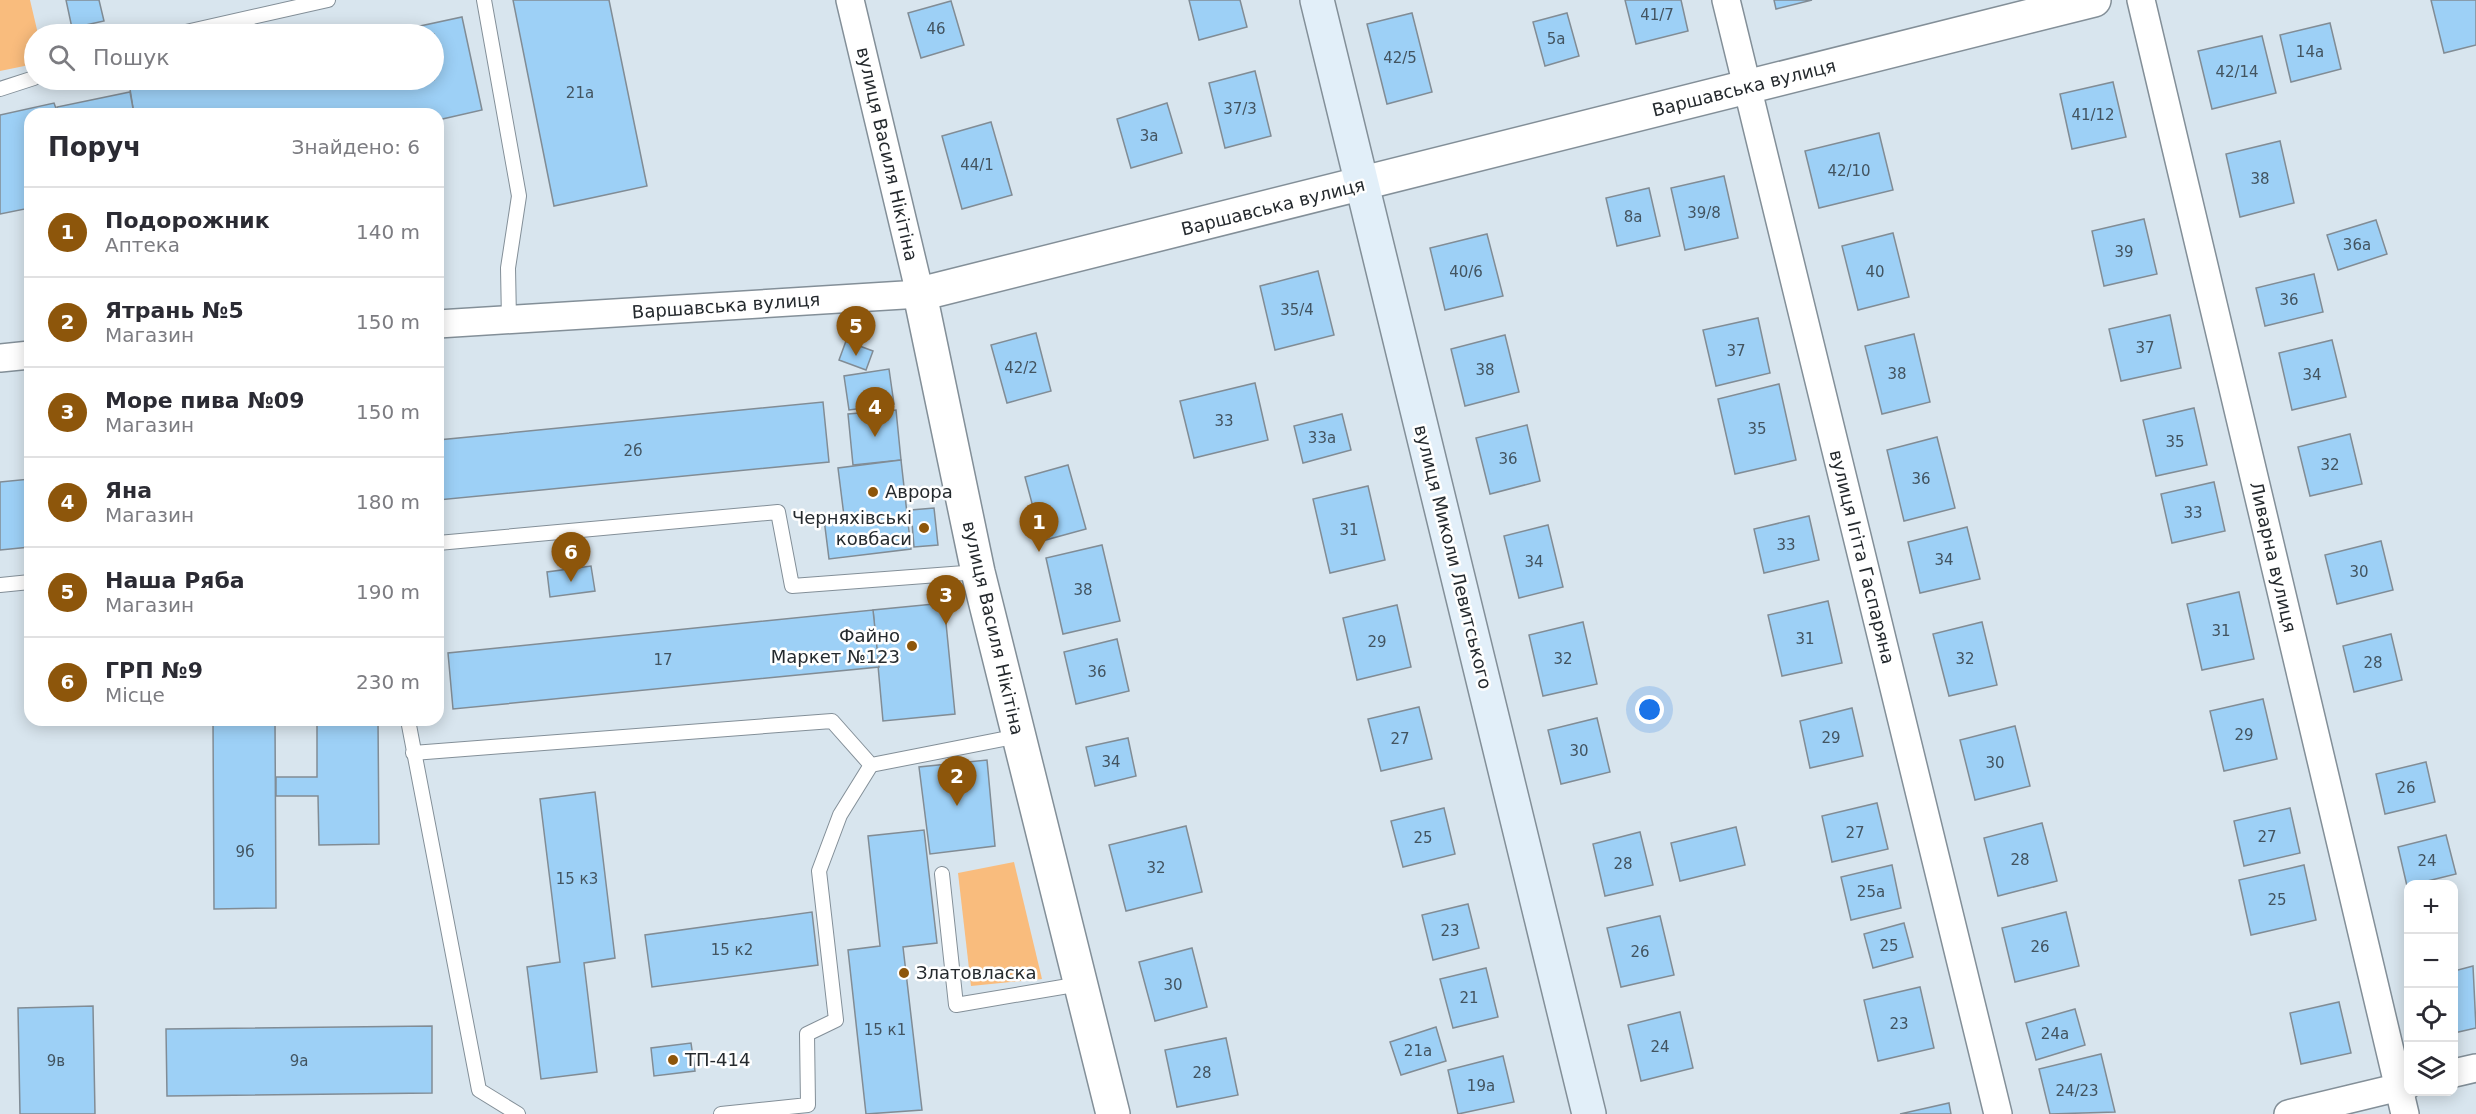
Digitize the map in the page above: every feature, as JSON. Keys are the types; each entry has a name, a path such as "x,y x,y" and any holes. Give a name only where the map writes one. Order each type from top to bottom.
{"main road":[{"name":"вулиця Миколи Левитського","path":"1317,0 1589,1114"}],"street":[{"name":"вулиця Василя Нікітіна","path":"850,0 920,294 978,572 1113,1114"},
{"name":"вулиця Ігіта Гаспаряна","path":"1726,0 1998,1114"},
{"name":"Варшавська вулиця","path":"444,324 920,294 2094,0"},
{"name":"Ливарна вулиця","path":"2141,0 2403,1086 2404,1114"},
{"path":"0,358 24,356"},
{"path":"2458,1072 2476,1068"},
{"path":"2288,1114 2403,1086"}],"lane":[{"path":"211,24 268,7 328,0"},
{"path":"484,0 519,196 507,268 509,320"},
{"path":"0,89 24,81"},
{"path":"444,542 778,513 792,586 978,572"},
{"path":"0,585 24,583"},
{"path":"413,753 832,721 871,765"},
{"path":"409,726 479,1090 518,1114"},
{"path":"721,1114 808,1109 807,1034 836,1020 819,871 840,815 871,765 1018,736"},
{"path":"942,874 956,1005 1080,984"}],"shaded area":[{"path":"0,0 30,0 36,24 24,24 24,66 0,71"},
{"path":"1014,862 1042,979 971,986 958,873"}],"building":[{"path":"66,0 99,0 104,21 71,24"},
{"path":"513,0 609,0 647,186 554,206"},
{"path":"1189,0 1240,0 1247,27 1199,40"},
{"path":"1625,0 1681,0 1688,31 1636,44"},
{"path":"1774,0 1812,0 1776,9"},
{"path":"2431,0 2476,0 2476,45 2444,53"},
{"path":"951,1 964,45 921,58 908,13"},
{"path":"1412,13 1432,92 1387,104 1367,24"},
{"path":"1567,13 1579,56 1545,66 1533,22"},
{"path":"462,17 482,110 444,119 444,108 133,108 130,90 444,90 444,24 429,24"},
{"path":"2330,23 2341,69 2291,82 2280,35"},
{"path":"2262,36 2276,93 2212,109 2198,51"},
{"path":"1255,71 1271,136 1225,148 1209,83"},
{"path":"2113,82 2126,137 2072,149 2060,94"},
{"path":"130,92 133,108 57,108"},
{"path":"54,103 56,108 32,108"},
{"path":"1167,103 1182,153 1131,168 1117,119"},
{"path":"24,110 24,209 0,214 0,115"},
{"path":"991,122 1012,195 962,209 942,136"},
{"path":"1879,133 1893,190 1819,208 1805,151"},
{"path":"2280,141 2294,203 2240,217 2226,154"},
{"path":"1724,176 1738,238 1685,250 1671,188"},
{"path":"1649,188 1660,236 1617,246 1606,198"},
{"path":"2144,219 2157,274 2104,286 2092,231"},
{"path":"2376,220 2387,254 2338,270 2327,235"},
{"path":"1893,233 1909,297 1858,310 1842,246"},
{"path":"1487,234 1503,296 1445,310 1430,248"},
{"path":"1318,271 1334,335 1275,350 1260,286"},
{"path":"2314,274 2323,312 2265,326 2256,288"},
{"path":"2170,315 2181,368 2121,381 2109,329"},
{"path":"1758,318 1770,373 1716,386 1703,330"},
{"path":"1036,333 1051,391 1007,403 991,345"},
{"path":"1914,334 1930,402 1882,414 1865,346"},
{"path":"1505,335 1519,392 1465,406 1451,349"},
{"path":"2332,340 2346,397 2292,410 2279,353"},
{"path":"846,341 873,351 866,370 839,360"},
{"path":"889,369 894,404 849,410 844,376"},
{"path":"1255,383 1268,440 1194,458 1180,401"},
{"path":"1779,384 1796,460 1735,474 1718,399"},
{"path":"823,402 829,462 444,499 444,439"},
{"path":"2194,408 2207,465 2156,476 2143,420"},
{"path":"896,410 901,460 853,465 848,414"},
{"path":"1342,414 1351,450 1303,463 1294,426"},
{"path":"1527,425 1540,481 1490,494 1476,438"},
{"path":"2350,434 2362,484 2310,496 2298,447"},
{"path":"1937,437 1955,508 1904,521 1887,450"},
{"name":"Аврора","path":"901,460 911,549 829,559 824,519 844,516 838,468"},
{"path":"1068,465 1086,529 1042,541 1025,477"},
{"path":"24,480 24,548 0,550 0,482"},
{"path":"2214,482 2225,531 2172,543 2161,494"},
{"path":"1368,486 1385,560 1330,573 1313,499"},
{"name":"Черняхівські ковбаси","path":"934,508 938,545 914,547 911,510"},
{"path":"1809,516 1819,560 1764,573 1754,529"},
{"path":"1548,525 1563,587 1519,598 1504,536"},
{"path":"1967,527 1980,579 1920,593 1908,542"},
{"path":"2381,541 2393,590 2337,604 2325,555"},
{"path":"1102,545 1120,621 1063,634 1046,558"},
{"path":"591,566 595,591 550,597 547,572"},
{"path":"2239,592 2254,659 2202,670 2187,604"},
{"path":"1828,601 1842,663 1782,676 1768,615"},
{"name":"Файно Маркет №123","path":"944,603 955,714 883,721 873,610"},
{"path":"1397,605 1411,667 1357,680 1343,618"},
{"path":"873,610 879,667 453,709 448,653"},
{"path":"1583,622 1597,684 1543,696 1529,635"},
{"path":"1982,622 1997,685 1949,696 1933,634"},
{"path":"2391,634 2402,680 2354,692 2343,646"},
{"path":"1117,639 1129,691 1076,704 1064,652"},
{"path":"2263,699 2277,759 2224,771 2210,711"},
{"path":"1419,707 1432,759 1381,771 1368,719"},
{"path":"1852,708 1863,756 1810,768 1800,721"},
{"path":"1597,718 1610,772 1561,784 1548,730"},
{"path":"213,726 275,726 276,908 214,909"},
{"path":"317,726 378,726 379,844 319,845 318,796 276,796 276,777 317,777"},
{"path":"2015,726 2030,786 1975,800 1960,740"},
{"path":"1128,738 1136,776 1095,786 1086,747"},
{"path":"987,760 995,846 930,854 919,767"},
{"path":"2426,762 2435,802 2385,814 2376,774"},
{"path":"595,792 615,958 584,963 597,1072 541,1079 527,967 560,962 540,799"},
{"path":"1877,803 1888,849 1832,862 1822,816"},
{"path":"1444,808 1455,854 1403,867 1391,821"},
{"path":"2290,808 2300,853 2244,866 2234,821"},
{"path":"2042,823 2057,881 1998,896 1984,838"},
{"path":"1186,826 1202,892 1126,911 1109,845"},
{"path":"1736,827 1745,865 1680,881 1671,843"},
{"path":"924,830 937,943 903,947 922,1110 866,1114 848,950 880,946 868,836"},
{"path":"1640,832 1653,885 1605,896 1593,844"},
{"path":"2446,835 2456,874 2432,880 2406,880 2398,847"},
{"path":"1892,865 1901,908 1851,920 1841,877"},
{"path":"2304,865 2316,920 2251,935 2239,880"},
{"path":"1468,904 1479,948 1433,960 1422,915"},
{"path":"812,912 818,965 652,987 645,935"},
{"path":"2066,912 2079,966 2015,982 2002,928"},
{"path":"1660,916 1674,975 1621,987 1607,928"},
{"path":"1904,923 1913,957 1873,968 1864,934"},
{"path":"1192,948 1207,1007 1155,1021 1139,962"},
{"path":"2473,966 2476,1028 2458,1032 2458,988 2458,970"},
{"path":"1486,968 1498,1017 1453,1028 1440,979"},
{"path":"1920,987 1934,1048 1878,1061 1864,1000"},
{"path":"2339,1002 2351,1053 2301,1064 2290,1013"},
{"path":"93,1006 95,1114 20,1114 18,1008"},
{"path":"2075,1009 2085,1045 2036,1060 2026,1023"},
{"path":"1680,1012 1693,1068 1641,1081 1628,1025"},
{"path":"432,1026 432,1093 167,1096 166,1029"},
{"path":"1436,1027 1446,1061 1401,1075 1390,1042"},
{"path":"1226,1038 1238,1095 1177,1107 1165,1050"},
{"name":"ТП-414","path":"691,1043 695,1071 654,1076 651,1048"},
{"path":"2101,1054 2115,1112 2050,1114 2039,1069"},
{"path":"1503,1056 1514,1102 1458,1114 1448,1070"},
{"path":"1949,1103 1951,1114 1900,1114"}],"place":[{"name":"Наша Ряба","path":"856,356"},
{"name":"Яна","path":"875,437"},
{"name":"Аврора","path":"873,492"},
{"name":"Черняхівські ковбаси","path":"924,528"},
{"name":"Подорожник","path":"1039,552"},
{"name":"ГРП №9","path":"571,582"},
{"name":"Море пива №09","path":"946,625"},
{"name":"Файно Маркет №123","path":"912,646"},
{"name":"Ятрань №5","path":"957,806"},
{"name":"Златовласка","path":"904,973"},
{"name":"ТП-414","path":"673,1060"}]}
